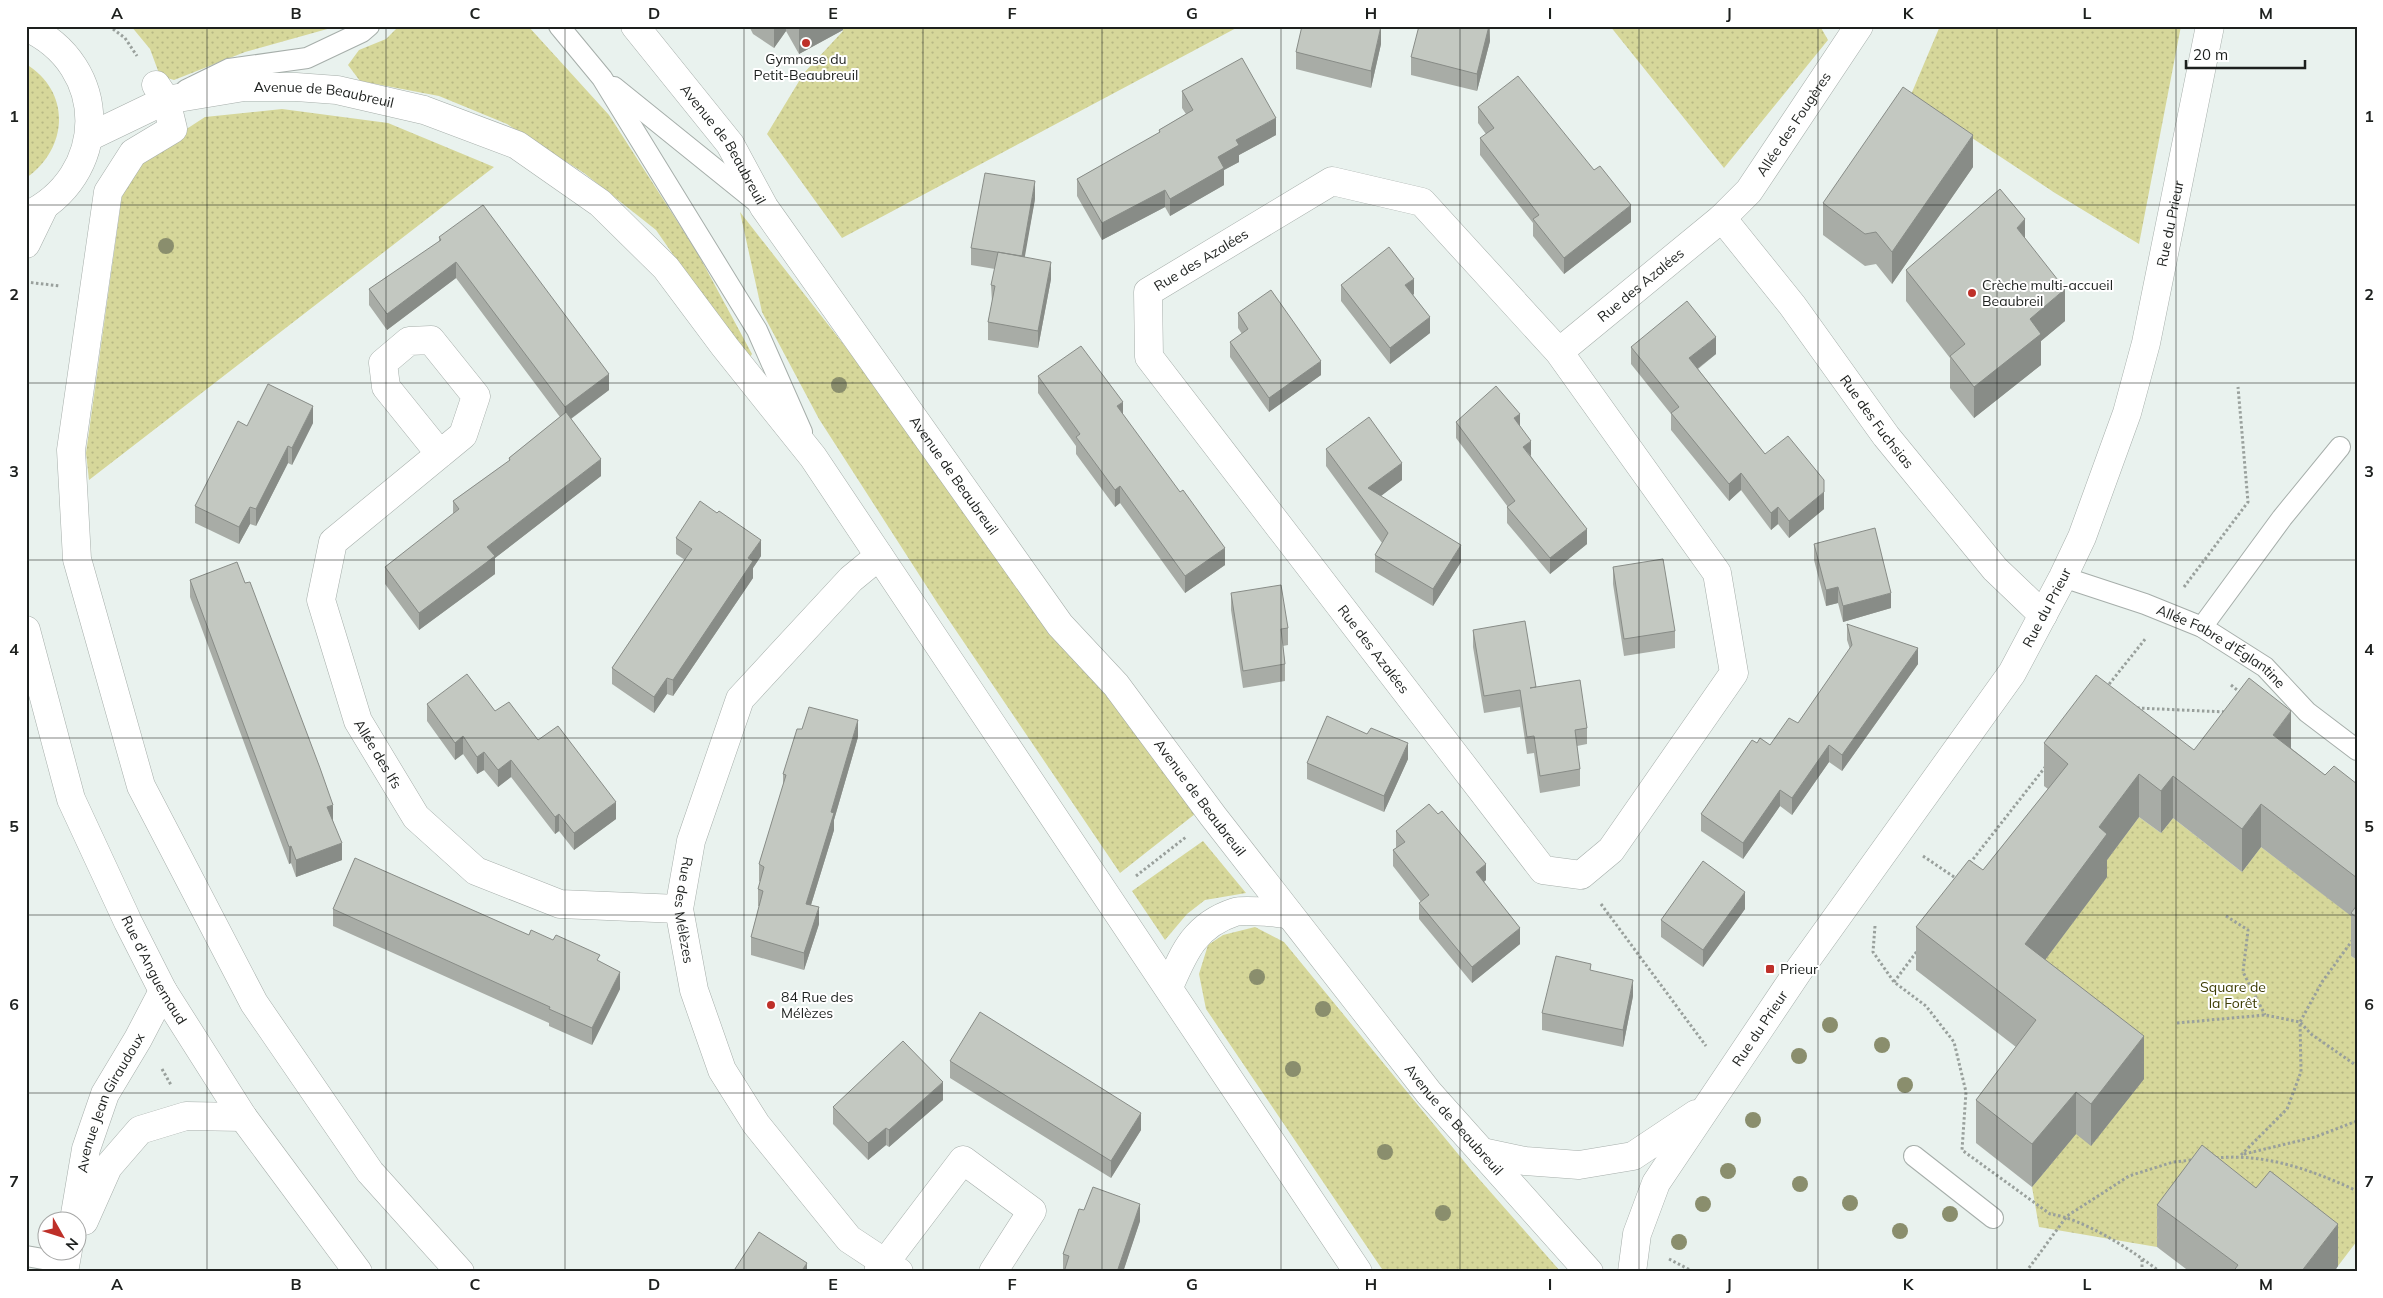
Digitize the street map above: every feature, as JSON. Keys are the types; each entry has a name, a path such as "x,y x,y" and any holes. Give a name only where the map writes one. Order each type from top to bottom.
{"street":[{"name":"Avenue de Beaubreuil","path":"636,26 730,144 764,208 1060,625 1116,685 1213,816 1430,1093 1589,1272"},
{"name":"Allée des Fougères","path":"1722,218 1749,191 1859,26"},
{"name":"Rue du Prieur","path":"1632,1272 1637,1234 1656,1183 1727,1076 2012,673 2064,577 2082,537 2127,413 2144,352 2210,26"},
{"path":"26,27 45,35 72,63 88,98 89,137 81,165 65,190 34,213 26,244"},
{"name":"Avenue de Beaubreuil","path":"89,137 161,92 244,87 337,90 424,110 517,145 600,203 666,268 725,347 813,457 1358,1272"},
{"path":"161,92 173,129 133,153 108,192 71,450 77,559 142,786 254,1003 370,1172 460,1272"},
{"name":"Rue des Azalées","path":"1332,181 1422,202 1559,352 1717,572 1734,673 1610,850 1581,875 1543,870 1150,357 1148,292 1332,181"},
{"name":"Rue des Azalées","path":"1559,352 1722,218"},
{"name":"Rue des Fuchsias","path":"1722,218 1792,305 1886,436 1995,570 2043,615"},
{"name":"Allée des Ifs","path":"440,454 333,542 321,600 358,721 416,817 476,871 560,904 679,909"},
{"name":"Rue des Mélèzes","path":"879,556 851,579 740,699 691,841 679,909 694,990 722,1070 756,1124 849,1239 887,1268 963,1160 1032,1211 993,1272"},
{"name":"Rue d'Anguernaud","path":"26,630 71,799 162,991 243,1117 358,1272"},
{"path":"1169,987 1180,960 1200,930 1236,912 1289,914"},
{"name":"Avenue Jean Giraudoux","path":"76,1210 86,1149 105,1094 138,1039 162,991"},
{"name":"Rue du Prieur","path":"1482,1152 1525,1161 1579,1164 1633,1156 1705,1108"},
{"name":"Avenue Jean Giraudoux","path":"88,1214 108,1167 140,1130 186,1116 243,1117"}],"lane":[{"path":"161,92 229,69 307,58 362,32 369,26"},
{"name":"Avenue de Beaubreuil","path":"559,26 602,78 757,330 813,457"},
{"path":"602,78 764,208"},
{"path":"2202,627 2282,518 2340,447"},
{"name":"Allée Fabre d'Églantine","path":"2064,577 2145,604 2164,614 2202,627 2265,667 2307,712 2357,750"},
{"path":"1914,1156 1994,1218"}],"path":[{"path":"109,26 125,38 161,92"},
{"path":"2164,614 2248,502 2238,386"},
{"path":"2104,691 2146,637 2155,641"},
{"path":"2229,684 2244,696"},
{"path":"2130,708 2228,712"},
{"path":"1970,864 2049,762"},
{"path":"1108,897 1213,816"},
{"path":"1916,862 1921,855 1958,879 1964,872"},
{"path":"1581,875 1727,1076"},
{"path":"2226,916 2248,930 2243,972 2265,1015"},
{"path":"1878,921 1874,928 1874,952 1894,982 1926,1006 1954,1042 1966,1092 1962,1150 2050,1214 2067,1216 2142,1257 2160,1272"},
{"path":"2241,1155 2287,1109 2301,1072 2300,1022 2322,982 2357,934"},
{"path":"1894,982 1922,945"},
{"path":"2177,1023 2265,1015 2300,1022 2311,1034 2357,1066"},
{"path":"138,1039 166,1074 186,1116"},
{"path":"2212,1158 2241,1155 2315,1137 2357,1121"},
{"path":"2241,1155 2313,1171 2357,1191"},
{"path":"2026,1272 2067,1216 2128,1176 2173,1162 2202,1159"},
{"path":"2142,1257 2142,1272"},
{"path":"1666,1258 1694,1272"}],"green space":[{"path":"131,26 338,26 245,52 174,80 160,76 150,49"},
{"path":"399,26 528,26 609,115 697,252 752,354 747,361 656,230 584,173 507,124 439,96 360,81 348,65 359,50 386,39"},
{"path":"841,26 1240,26 842,238 767,134 804,73 843,31"},
{"path":"1610,26 1820,26 1828,40 1724,168"},
{"path":"1940,26 2181,26 2139,244 2055,193 1910,97"},
{"path":"26,64 41,76 51,90 57,105 59,121 57,137 50,152 40,166 26,178"},
{"path":"282,109 388,123 494,167 89,480 86,453 122,195 145,156 205,117"},
{"path":"740,212 927,451 1195,814 1120,873 938,604 819,419 762,312"},
{"name":"Square de la Forêt","path":"2139,817 2161,833 2173,818 2242,872 2261,847 2357,920 2351,956 2357,960 2357,1241 2338,1266 2202,1187 2157,1247 2039,1227 2032,1187 2054,1160 2045,960 2106,877 2099,870"},
{"path":"1203,841 1246,893 1205,900 1187,914 1165,940 1132,891"},
{"path":"1255,927 1284,942 1472,1171 1561,1272 1384,1272 1206,1009 1199,974 1208,945 1223,935"}],"building":[{"path":"1302,26 1381,26 1371,71 1296,52"},
{"path":"1419,26 1489,26 1477,74 1411,57"},
{"path":"1242,58 1276,118 1236,140 1239,145 1218,157 1224,168 1170,199 1165,190 1102,223 1077,179 1160,132 1159,130 1193,110 1182,91"},
{"path":"1518,76 1594,170 1600,166 1631,205 1564,258 1533,219 1539,215 1480,138 1494,128 1478,107"},
{"path":"1903,87 1973,135 1892,252 1876,232 1865,234 1823,203"},
{"path":"985,173 1035,181 1022,256 971,248"},
{"path":"2000,189 2025,219 2017,228 2065,289 2030,319 2041,334 1974,387 1950,356 1965,344 1906,270"},
{"path":"483,205 609,374 565,407 456,262 387,314 369,289 441,240 439,237"},
{"path":"1389,247 1414,279 1405,285 1430,317 1390,348 1341,285"},
{"path":"998,252 1051,262 1038,331 988,322 995,286 991,285"},
{"path":"1271,290 1321,361 1269,398 1230,342 1248,329 1238,313"},
{"path":"1687,301 1716,337 1689,358 1765,454 1788,436 1824,480 1824,492 1789,521 1778,507 1771,513 1741,473 1729,484 1671,413 1679,407 1631,347"},
{"path":"1081,346 1123,402 1117,406 1180,492 1183,490 1225,548 1185,576 1120,486 1115,490 1076,437 1080,434 1038,376"},
{"path":"268,384 313,406 292,448 288,446 256,509 250,507 239,527 195,506 238,421 247,426"},
{"path":"1496,386 1520,414 1514,418 1531,441 1523,447 1587,529 1550,558 1507,507 1515,501 1456,422"},
{"path":"566,412 601,459 487,547 495,556 419,613 385,567 459,509 453,501 510,460 509,458"},
{"path":"1369,417 1402,463 1368,488 1461,545 1433,589 1375,555 1388,533 1326,449"},
{"path":"700,501 717,513 719,511 761,540 748,558 753,561 673,680 667,678 654,697 612,668 692,549 676,538"},
{"path":"1875,528 1891,593 1843,606 1838,587 1826,590 1814,544"},
{"path":"1663,559 1675,631 1624,639 1613,567"},
{"path":"237,562 245,583 250,582 320,768 333,805 327,807 342,843 296,860 291,846 289,847 190,580"},
{"path":"1281,585 1288,628 1281,629 1285,664 1243,671 1231,593"},
{"path":"1525,621 1536,687 1530,688 1580,680 1587,728 1575,730 1580,769 1540,776 1534,736 1527,737 1520,690 1484,696 1473,630"},
{"path":"1847,624 1918,648 1842,755 1829,745 1792,798 1780,790 1743,843 1701,814 1752,740 1757,743 1760,738 1770,745 1789,718 1798,723 1852,645"},
{"path":"467,674 495,711 509,702 538,740 558,726 616,802 574,833 559,814 555,817 511,760 498,770 484,752 477,757 463,736 455,743 427,704"},
{"path":"2096,675 2194,750 2249,678 2291,711 2273,735 2325,775 2334,766 2357,784 2357,878 2261,804 2242,829 2173,776 2161,791 2139,774 2099,827 2107,834 2025,944 2144,1036 2091,1104 2076,1092 2032,1144 1976,1100 2036,1020 1916,927 1969,860 1983,870 2068,764 2044,743"},
{"path":"809,707 858,720 831,812 834,813 806,904 819,907 804,953 751,937 763,891 758,889 764,867 759,864 786,775 783,774 797,729 802,729"},
{"path":"1327,716 1367,734 1371,728 1408,743 1384,796 1307,763"},
{"path":"1429,804 1438,814 1442,811 1486,864 1476,872 1520,928 1472,967 1419,903 1429,895 1393,850 1405,842 1396,831"},
{"path":"355,858 529,935 531,930 553,940 556,935 600,955 597,960 620,972 592,1028 549,1009 550,1007 333,909"},
{"path":"1703,861 1745,892 1703,950 1661,920"},
{"path":"2357,905 2357,918 2351,913"},
{"path":"1556,956 1591,964 1590,970 1633,980 1623,1030 1542,1013"},
{"path":"980,1012 1141,1113 1111,1161 950,1061"},
{"path":"903,1041 943,1082 889,1130 886,1128 868,1143 833,1107"},
{"path":"2202,1145 2256,1188 2270,1171 2338,1224 2301,1272 2233,1272 2238,1265 2157,1205"},
{"path":"1093,1187 1140,1204 1117,1272 1064,1272 1069,1256 1063,1254 1079,1209 1084,1210"},
{"path":"759,1232 807,1263 801,1272 733,1272"}],"place":[{"name":"Gymnase du Petit-Beaubreuil","path":"806,43"},
{"name":"Crèche multi-accueil Beaubreil","path":"1972,293"},
{"name":"Prieur","path":"1770,969"},
{"name":"84 Rue des Mélèzes","path":"771,1005"}]}
